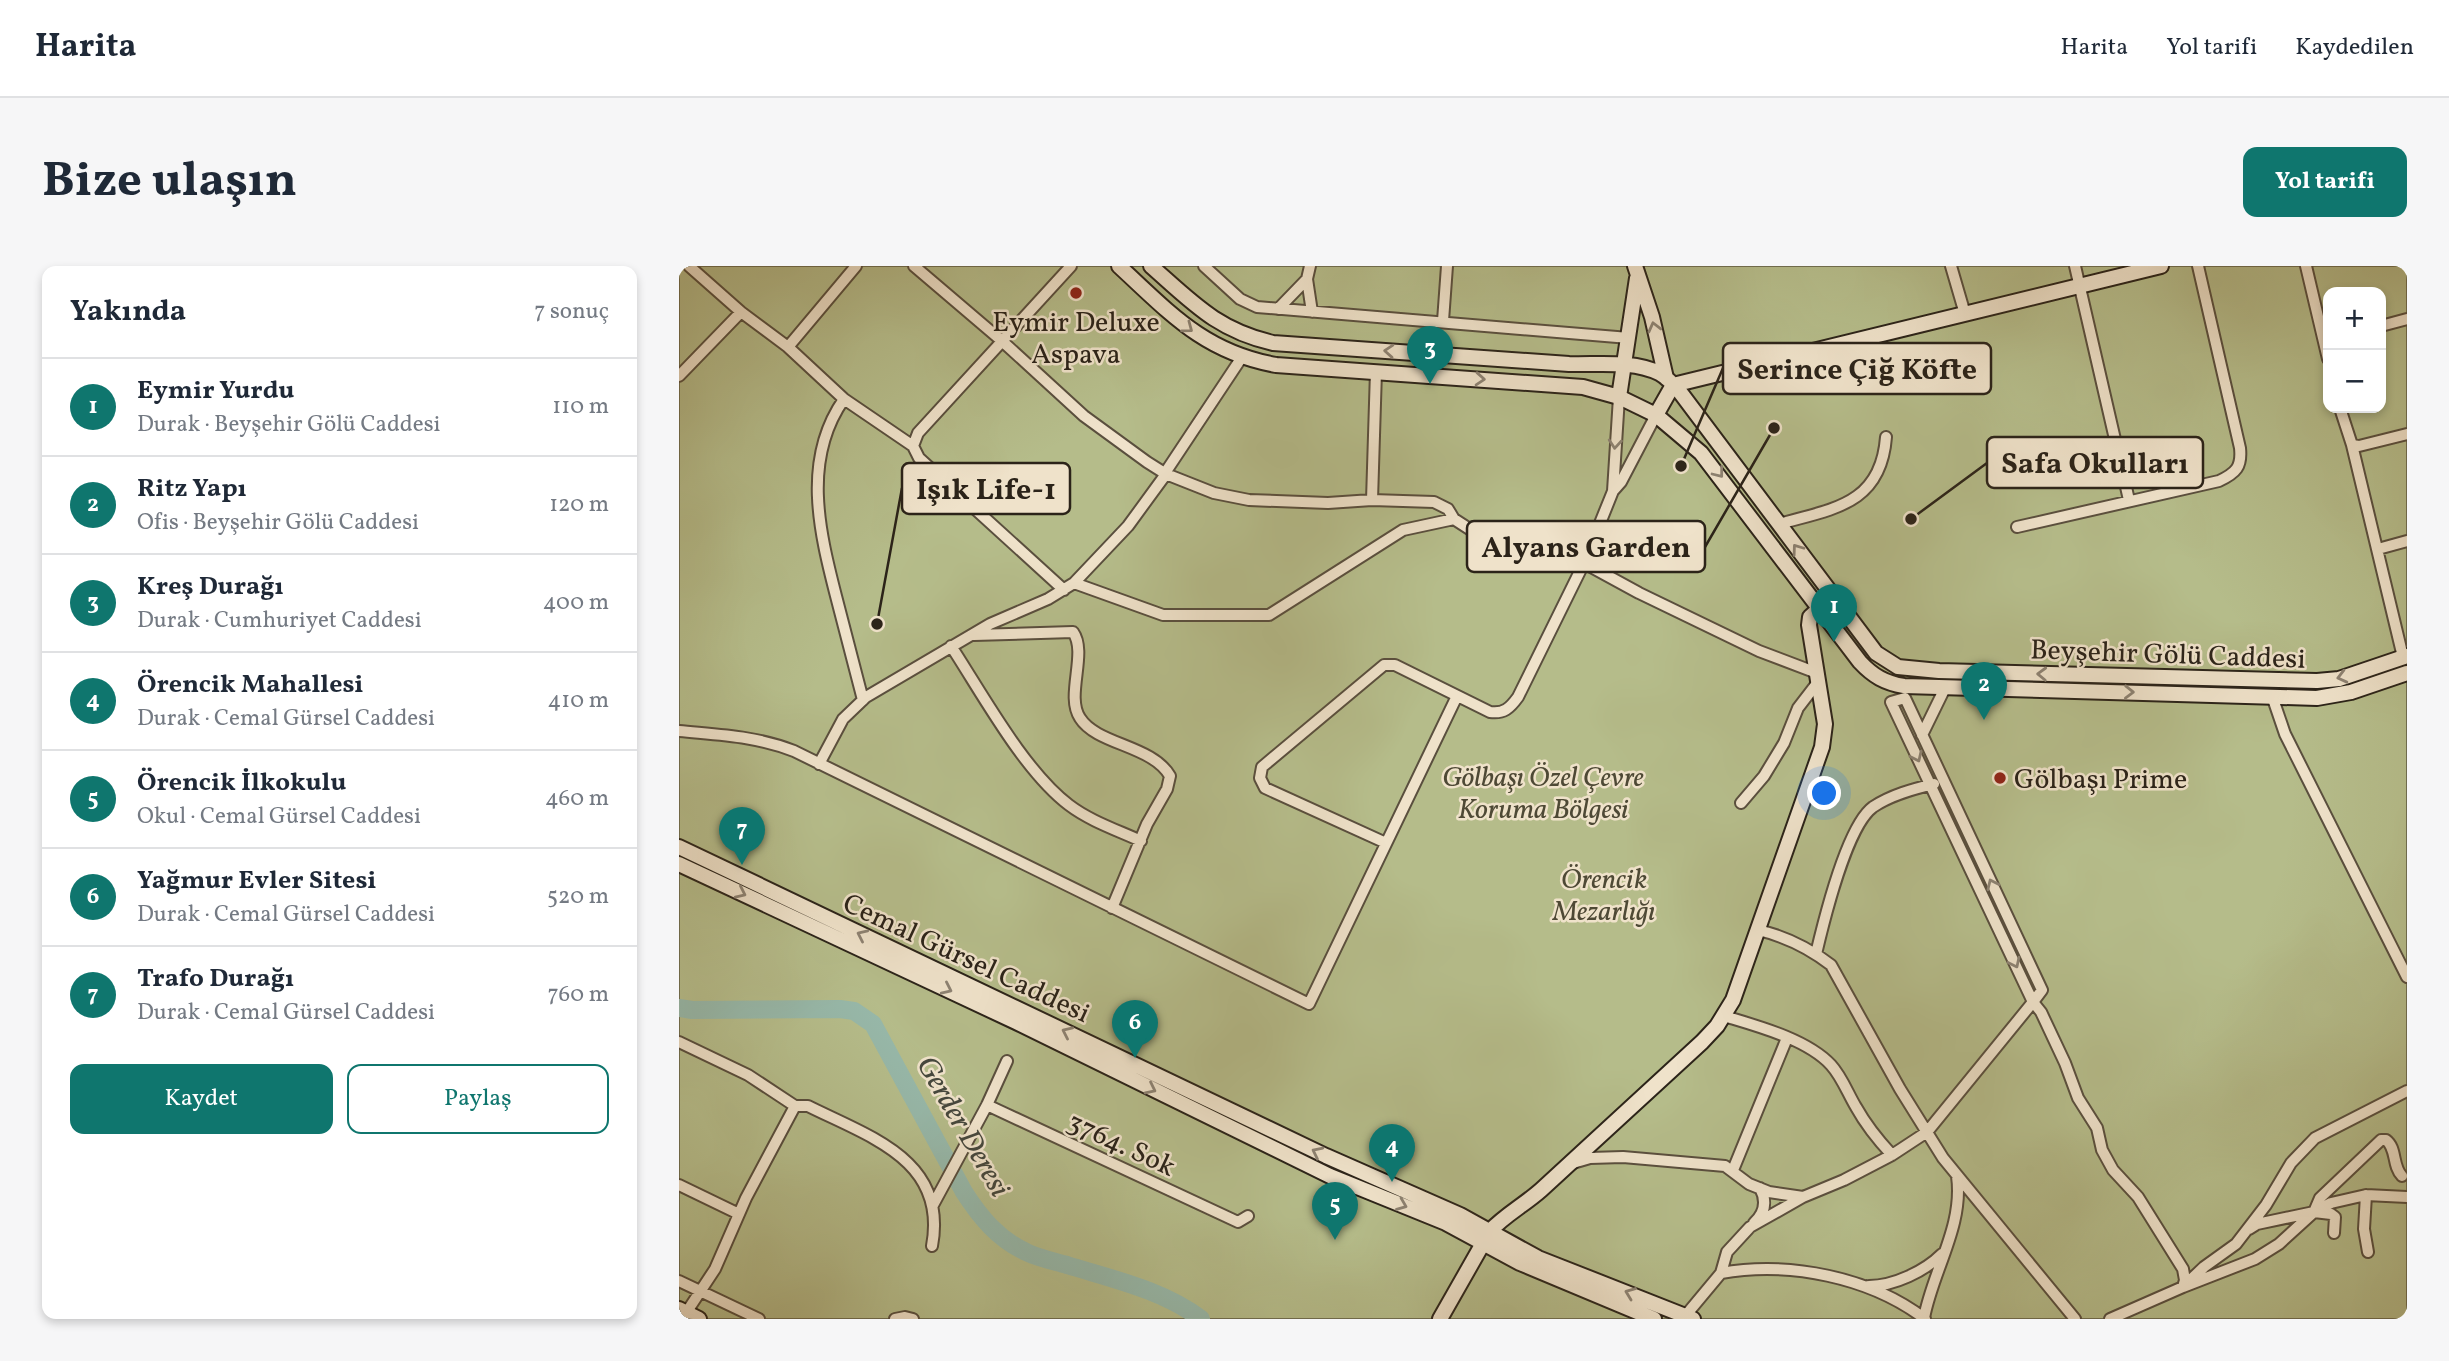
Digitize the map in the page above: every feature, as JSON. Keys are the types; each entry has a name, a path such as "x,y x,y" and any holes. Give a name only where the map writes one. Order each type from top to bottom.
{"street":[{"path":"689,266 741,312 788,347 844,399 913,446 919,458 1064,590"},
{"path":"788,347 856,266"},
{"path":"914,266 1084,416 1147,463 1165,473 1215,493 1249,500 1328,503 1372,500 1434,502 1448,509 1454,519 1471,530 1584,563 1639,593 1818,678"},
{"path":"913,446 918,433 1071,266"},
{"path":"1119,266 1192,332 1242,357 1276,365 1583,387 1619,397 1655,415 1671,425 1713,466 1868,671 1890,683 1945,688 2316,698 2338,696 2407,673"},
{"path":"1151,266 1209,317 1241,334 1273,343 1625,366 1651,370 1670,381 2161,266"},
{"path":"1204,266 1249,305 1629,338"},
{"path":"1310,266 1307,279 1312,312"},
{"path":"1443,321 1447,266"},
{"path":"1951,266 1965,314"},
{"path":"2075,266 2129,500"},
{"path":"2017,527 2219,481 2235,473 2239,466 2240,448 2198,266"},
{"path":"2306,266 2323,330"},
{"path":"1386,843 1265,788 1260,778 1262,767 1384,665 1395,665 1490,712 1500,713 1509,708 1518,697 1584,563 1613,491 1619,397 1636,272"},
{"path":"1636,272 1670,381 1876,653 1895,666 1890,683 1898,700"},
{"path":"1278,309 1307,279"},
{"path":"679,376 741,312"},
{"path":"2386,325 2407,319"},
{"path":"819,764 843,719 863,700 990,624 1074,583 1128,526 1242,357"},
{"path":"1372,500 1376,371"},
{"path":"1613,491 1621,482 1670,381"},
{"path":"844,399 834,414 821,447 817,504 823,546 863,700"},
{"path":"2342,413 2405,656"},
{"path":"2352,445 2360,446 2407,434"},
{"path":"1779,524 1842,506 1853,500 1872,480 1884,453 1886,437"},
{"path":"1074,583 1163,615 1269,615 1402,530 1454,519"},
{"path":"2378,548 2407,541"},
{"path":"1808,591 1821,581"},
{"path":"1440,1319 1487,1237 1500,1220 1521,1207 1570,1164 1702,1042 1724,1016 1733,1000 1822,747 1825,724 1809,625 1810,617 1820,608"},
{"path":"1833,625 1846,614"},
{"path":"972,635 1067,631 1076,636 1076,702 1079,717 1087,727 1163,765 1170,776 1167,789 1147,824 1112,908"},
{"path":"951,646 1032,768 1051,789 1080,813 1141,841"},
{"name":"Beyşehir Gölü Caddesi","path":"1895,666 1917,670 2316,681 2339,679 2405,656"},
{"path":"1741,803 1764,776 1784,743 1798,708 1818,678"},
{"path":"2272,679 2272,696 2285,734 2407,977"},
{"path":"2316,681 2316,698"},
{"path":"1922,735 1945,688"},
{"path":"679,731 757,738 794,751 1309,1004 1457,696"},
{"path":"1750,1227 1892,1155 1927,1132 2033,1002 2042,990 1905,698 1891,702 2033,1002 2041,1012 2066,1063 2078,1098 2097,1128 2102,1150 2113,1170 2138,1197 2183,1269 2183,1287"},
{"path":"1816,954 1835,885 1861,820 1872,808 1888,799 1944,781"},
{"name":"Cemal Gürsel Caddesi","path":"679,847 1326,1156 1460,1215 1520,1263 1654,1319"},
{"name":"Cemal Gürsel Caddesi","path":"679,864 1016,1021 1330,1176 1689,1317"},
{"path":"1758,930 1776,934 1816,954 1831,965 1943,1158 2075,1319"},
{"path":"1724,1016 1763,1028 1818,1054 1832,1066 1869,1128 1892,1155"},
{"path":"1733,1170 1787,1038"},
{"path":"679,1042 748,1075 795,1106 808,1106 897,1151 921,1180 933,1205 936,1227 932,1246"},
{"path":"933,1205 987,1105 1007,1061"},
{"path":"2183,1287 2204,1267 2236,1244 2266,1205 2291,1163 2315,1138 2407,1091"},
{"name":"3764. Sok","path":"987,1105 1243,1219"},
{"path":"688,1314 715,1269 739,1214 795,1106"},
{"path":"2110,1319 2255,1259 2298,1228 2314,1212 2320,1198 2381,1140 2391,1144 2397,1169 2402,1176"},
{"path":"1570,1164 1590,1158 1623,1157 1725,1166 1749,1184 1769,1192 1803,1198"},
{"path":"1863,1285 1909,1307 1924,1318 1957,1214 1958,1176"},
{"path":"679,1185 739,1214"},
{"path":"1689,1317 1721,1273 1727,1252 1758,1219 1765,1206 1765,1197 1760,1188"},
{"path":"2244,1234 2257,1224 2314,1212 2340,1200 2366,1195 2407,1197"},
{"path":"2366,1195 2364,1229 2368,1252"},
{"path":"2314,1212 2335,1217 2334,1233"},
{"path":"1721,1273 1736,1270 1787,1270 1878,1286 1918,1271 1933,1263 1944,1252"},
{"path":"679,1281 759,1319"},
{"path":"895,1319 913,1319"}],"green space":[{"name":"Gölbaşı Özel Çevre Koruma Bölgesi","path":"679,266 2407,266 2407,1319 679,1319"}],"waterway":[{"name":"Gerder Deresi","path":"679,1008 854,1011 873,1024 964,1192 983,1219 998,1234 1031,1254 1154,1293 1201,1319"}],"place":[{"name":"Eymir Deluxe Aspava","path":"1076,293"},
{"name":"Kreş Durağı","path":"1430,384"},
{"name":"Alyans Garden","path":"1774,428"},
{"name":"Serince Çiğ Köfte","path":"1681,466"},
{"name":"Safa Okulları","path":"1911,519"},
{"name":"Işık Life-1","path":"877,624"},
{"name":"Eymir Yurdu","path":"1834,642"},
{"name":"Ritz Yapı","path":"1984,720"},
{"name":"Gölbaşı Prime","path":"2000,778"},
{"name":"Trafo Durağı","path":"742,865"},
{"name":"Yağmur Evler Sitesi","path":"1135,1058"},
{"name":"Örencik Mahallesi","path":"1392,1182"},
{"name":"Örencik İlkokulu","path":"1335,1240"}],"park label":[{"name":"Örencik Mezarlığı","path":"1604,894"}]}
